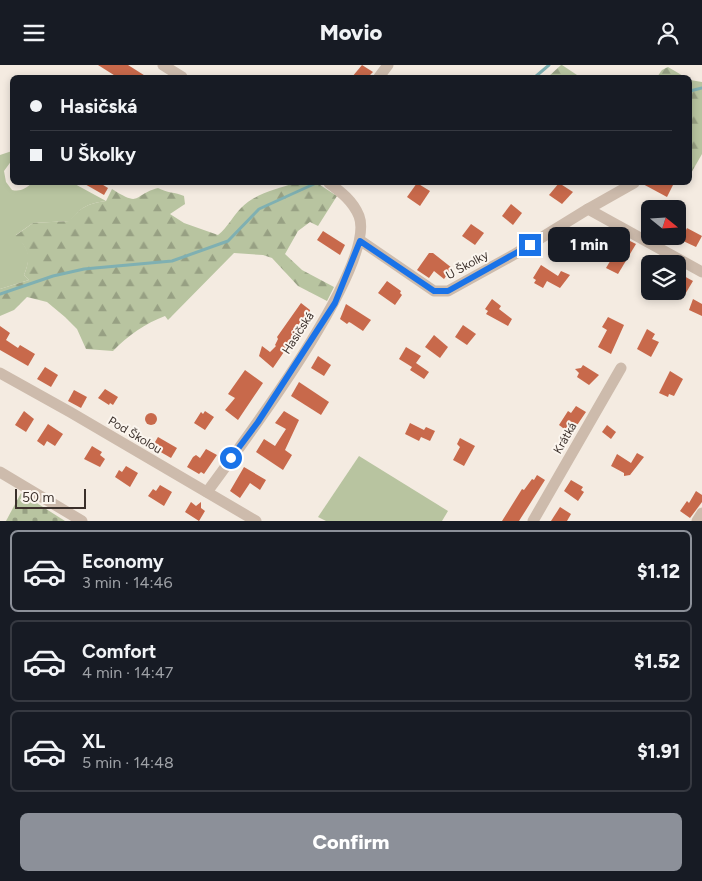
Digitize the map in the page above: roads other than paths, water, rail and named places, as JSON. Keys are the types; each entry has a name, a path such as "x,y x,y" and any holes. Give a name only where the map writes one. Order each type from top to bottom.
{"street":[{"path":"162,65 179,75"},
{"name":"Hasičská","path":"207,492 258,422 335,303 360,241 360,217 346,196 332,185"},
{"name":"U Školky","path":"360,241 434,291 448,291 515,254 630,185"},
{"path":"588,209 702,271"},
{"name":"Krátká","path":"533,521 621,368"},
{"name":"Pod Školou","path":"0,373 256,521"},
{"path":"0,472 82,521"},
{"path":"698,521 702,513"}],"waterway":[{"path":"537,75 549,65"},
{"path":"692,90 702,88"},
{"path":"0,294 53,276 84,269 172,261 228,241 259,209 312,185"}]}
